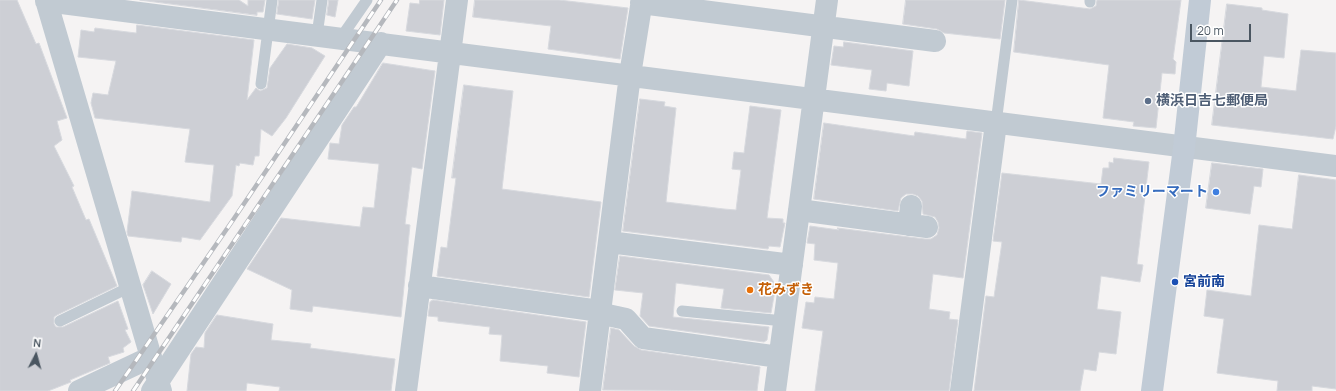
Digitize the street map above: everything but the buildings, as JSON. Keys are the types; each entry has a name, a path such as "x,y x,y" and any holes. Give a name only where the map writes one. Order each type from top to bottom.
{"street":[{"path":"406,391 449,52 457,0"},
{"path":"775,391 827,0"},
{"path":"1152,391 1184,148 1200,0"},
{"path":"157,388 151,357 46,1 185,9 268,29 317,36 815,98 1184,148 1336,166"},
{"path":"590,391 630,75 642,2 935,41"},
{"path":"157,388 381,43"},
{"path":"961,391 996,123"},
{"path":"799,210 916,220"},
{"path":"609,242 792,265"},
{"path":"420,286 600,311 603,314 626,319 643,338 779,356"},
{"path":"80,391 151,357"}],"lane":[{"path":"261,84 272,0"},
{"path":"317,36 322,0"},
{"path":"340,39 368,0"},
{"path":"996,123 1012,0"},
{"path":"60,321 130,287"},
{"path":"682,311 784,321"}],"railway":[{"path":"115,391 233,220 381,0"},
{"path":"133,391 397,0"}],"place":[{"name":"横浜日吉七郵便局","path":"1148,101"},
{"name":"ファミリーマート","path":"1216,192"},
{"name":"宮前南","path":"1175,282"},
{"name":"花みずき","path":"750,290"}]}
